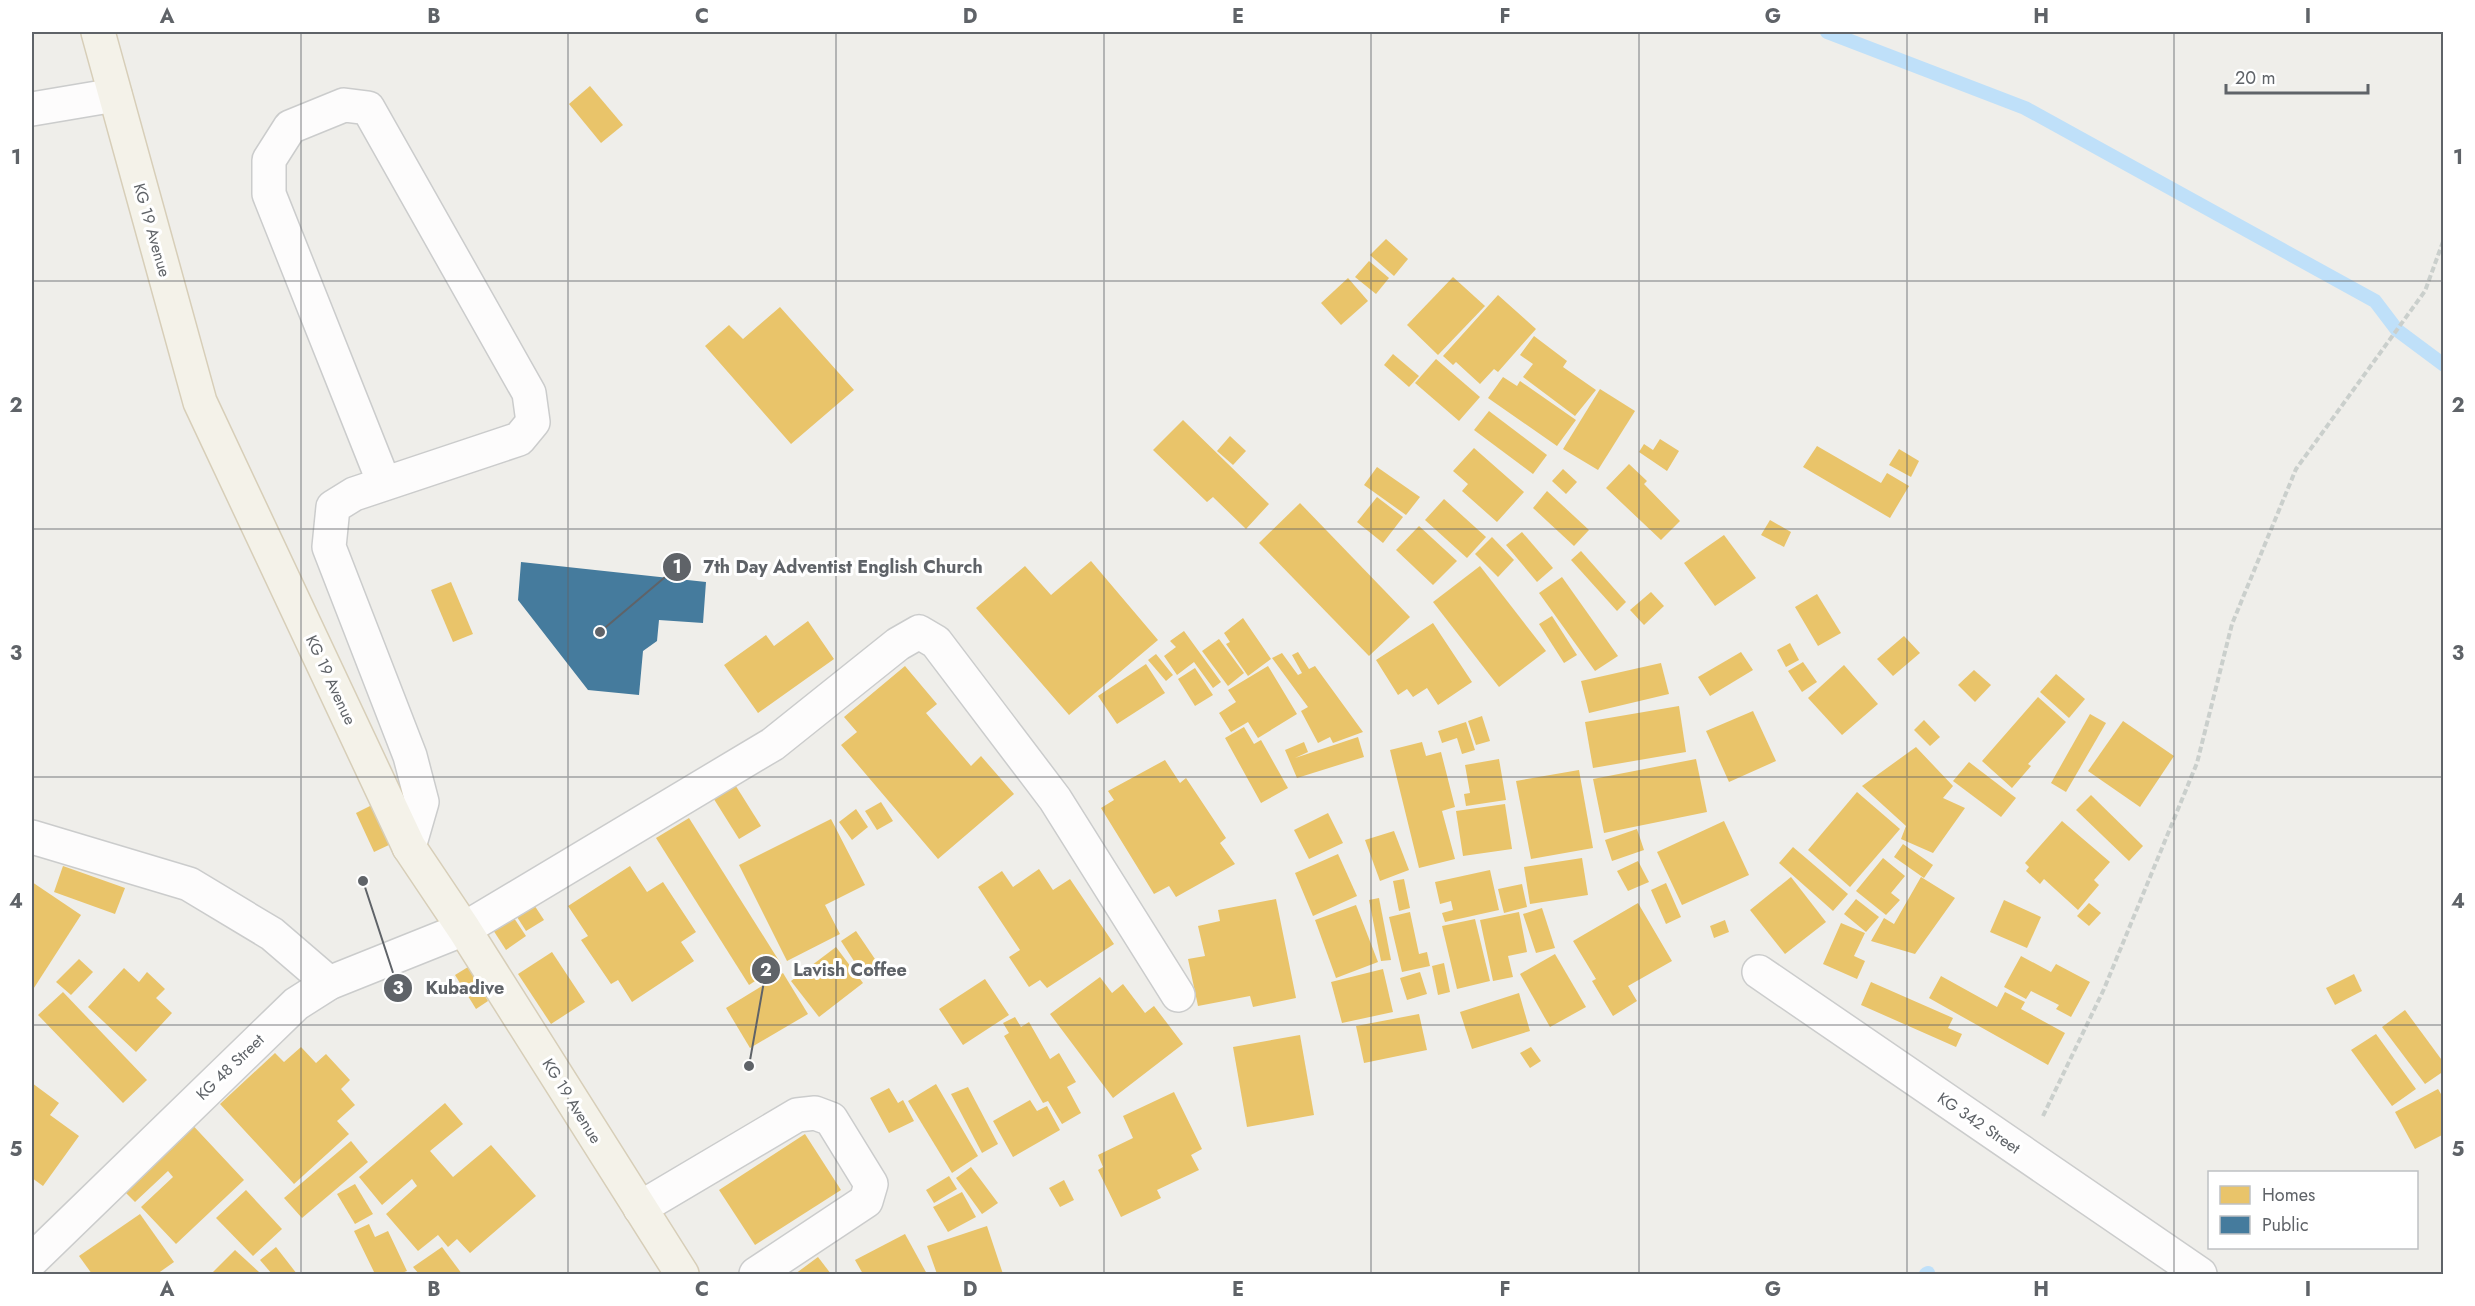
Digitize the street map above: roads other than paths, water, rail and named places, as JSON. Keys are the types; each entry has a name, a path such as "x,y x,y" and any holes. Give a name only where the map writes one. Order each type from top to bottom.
{"main road":[{"name":"KG 19 Avenue","path":"98,32 200,402 409,847 464,929 682,1275"}],"street":[{"path":"32,109 115,95"},
{"path":"384,483 269,194 269,160 290,127 344,105 368,108 529,393 533,422 519,439 384,483 354,494 333,507 329,547 410,756 422,802 409,847"},
{"name":"KG 48 Street","path":"32,1260 296,1004 329,983 464,929 773,744 898,644 919,632 936,642 1055,799 1178,995"},
{"path":"32,837 189,884 272,934 329,983"},
{"name":"KG 342 Street","path":"1759,972 2200,1275"},
{"path":"640,1208 797,1116 815,1113 831,1119 871,1184 866,1201 756,1275"}],"waterway":[{"path":"1827,32 2025,108 2375,301 2397,330 2444,365"}],"place":[{"name":"7th Day Adventist English Church","path":"600,632"},
{"name":"Kubadive","path":"363,881"},
{"name":"Lavish Coffee","path":"749,1066"}]}
